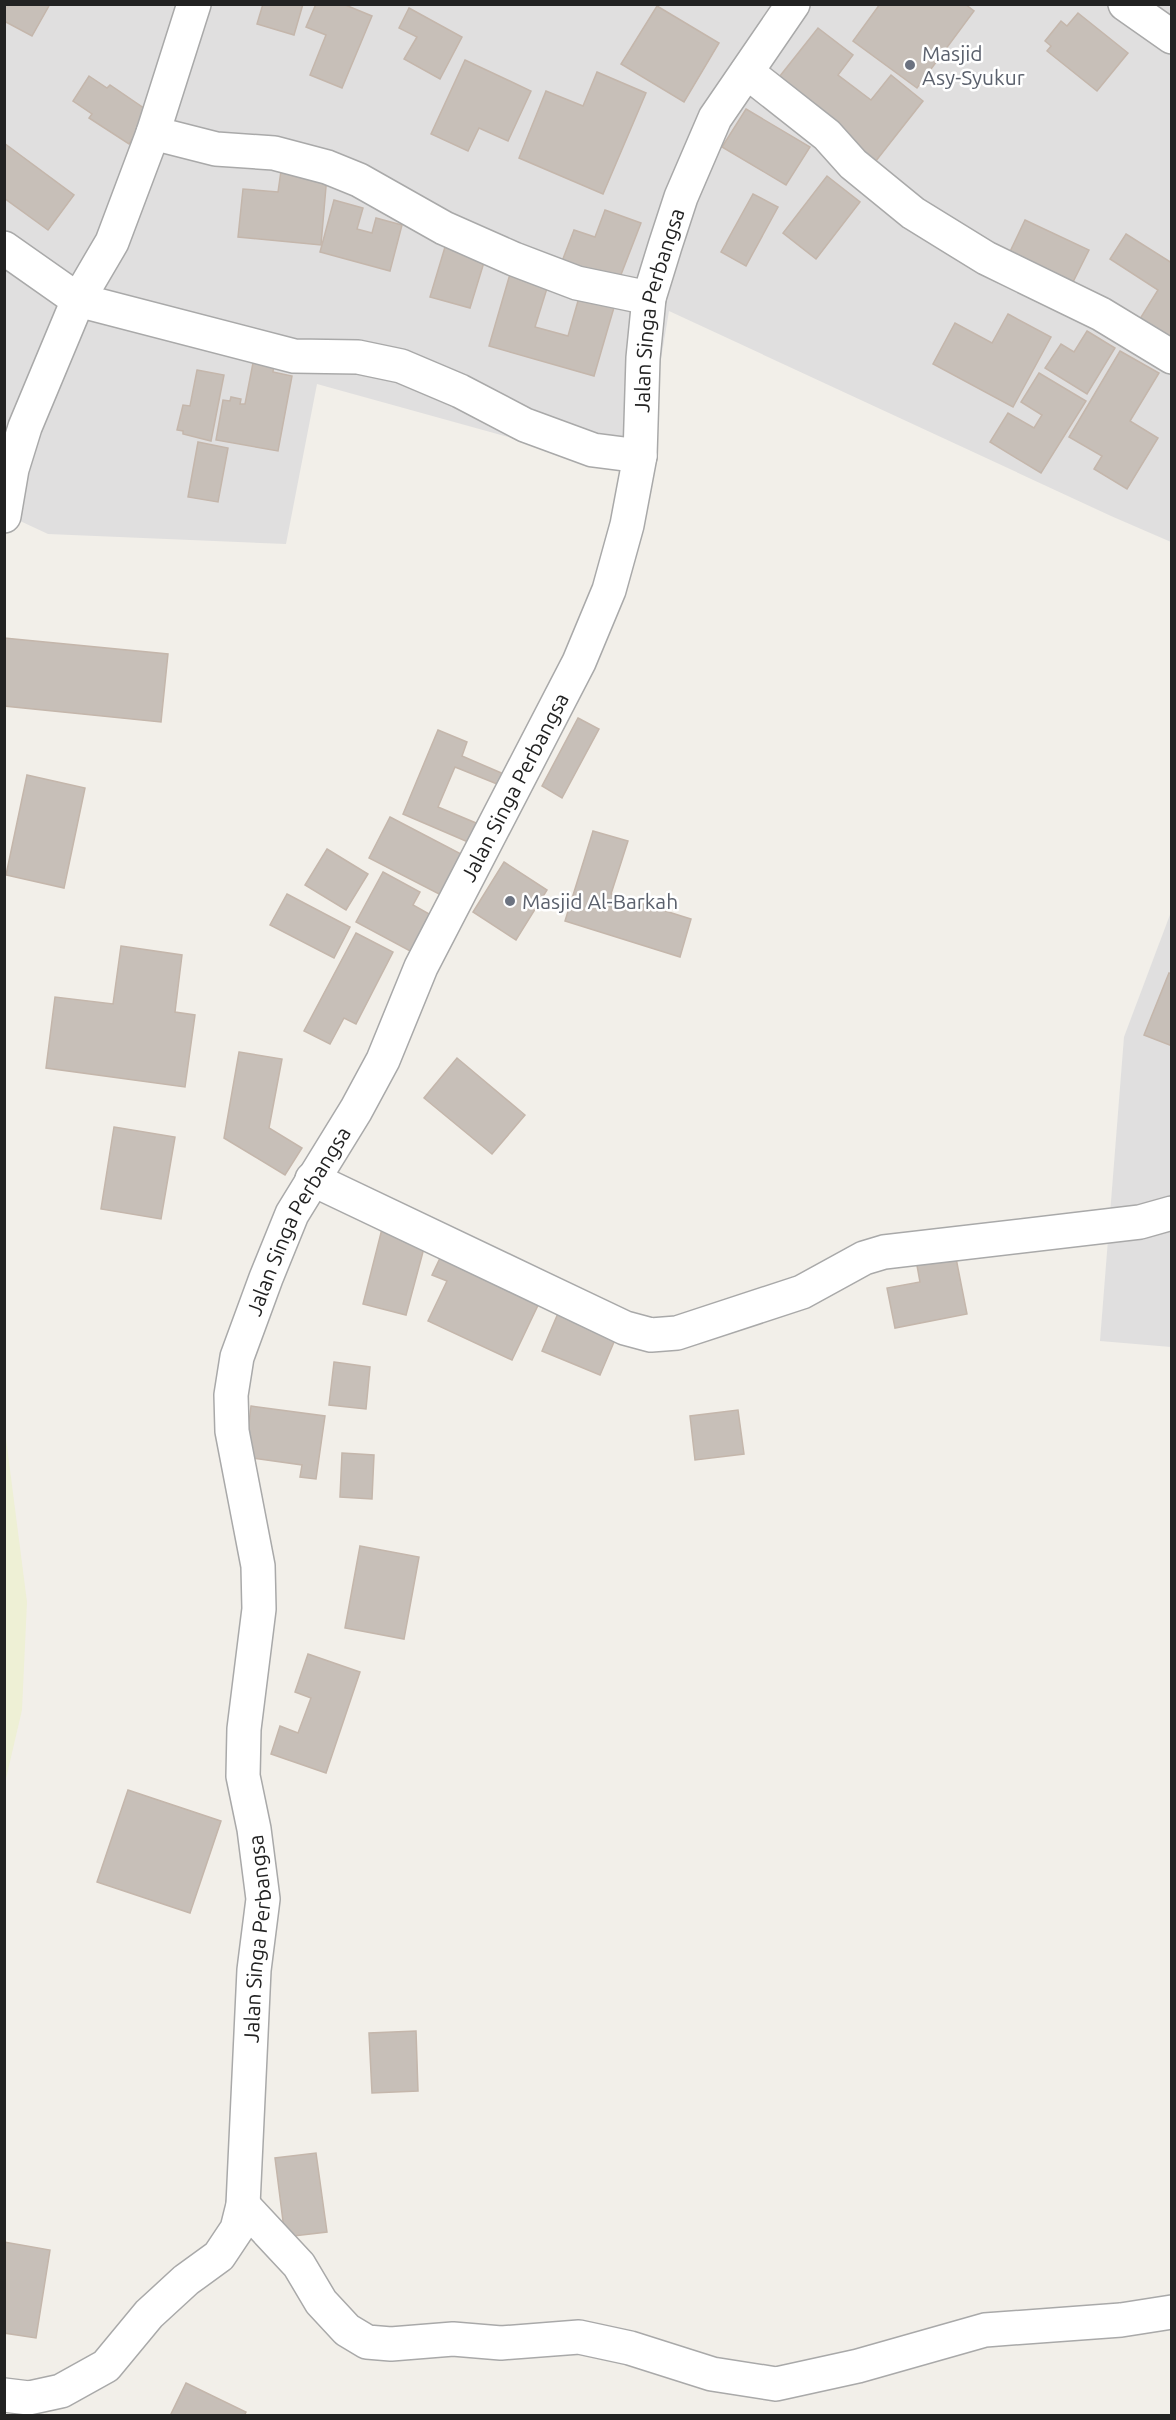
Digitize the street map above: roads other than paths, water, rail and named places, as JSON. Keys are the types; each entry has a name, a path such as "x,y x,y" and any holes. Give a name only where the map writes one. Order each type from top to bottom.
{"street":[{"path":"4,516 12,469 25,427 78,300 112,242 153,133 194,4"},
{"name":"Jalan Singa Perbangsa","path":"4,2395 29,2398 61,2391 106,2366 149,2314 186,2280 224,2250 237,2229 243,2205 254,1970 263,1899 254,1829 243,1776 244,1729 259,1609 258,1566 232,1431 231,1395 237,1357 292,1214 378,1070 421,967 579,662 609,590 627,525 640,456 644,358 650,298 664,246 694,165 715,118 794,4"},
{"path":"1125,4 1172,37"},
{"path":"747,72 828,135 853,164 913,213 986,258 1101,314 1172,357"},
{"path":"153,133 216,149 274,153 327,167 359,180 444,228 514,259 577,283 650,298"},
{"path":"4,248 78,300 294,356 358,357 401,366 460,391 525,425 593,450 640,456"},
{"path":"312,1179 625,1328 651,1335 677,1334 802,1292 864,1258 884,1252 1140,1222 1172,1213"},
{"path":"243,2205 299,2265 321,2302 347,2330 367,2342 391,2344 453,2338 501,2343 579,2337 630,2348 712,2374 776,2384 858,2366 985,2330 1120,2320 1172,2312"}],"place":[{"name":"Masjid Asy-Syukur","path":"910,65"},
{"name":"Masjid Al-Barkah","path":"510,901"}]}
